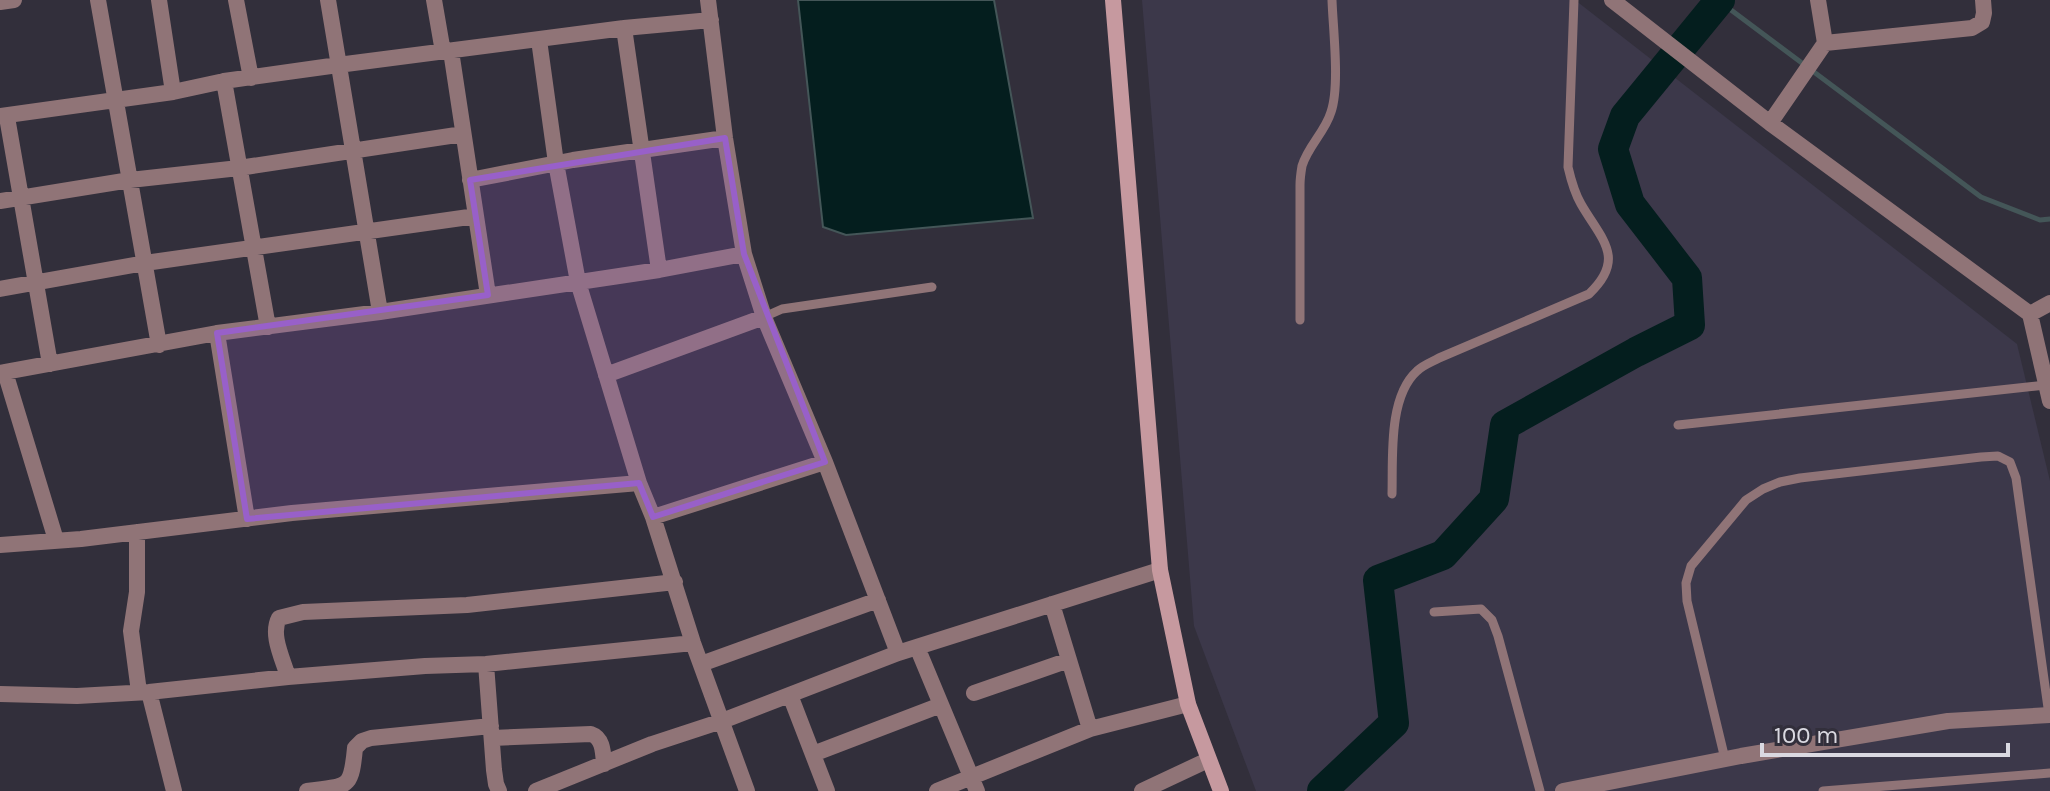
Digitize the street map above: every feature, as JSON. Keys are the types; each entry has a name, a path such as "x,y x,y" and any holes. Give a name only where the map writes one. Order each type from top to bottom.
{"main road":[{"path":"1113,0 1160,570 1188,704 1221,791"}],"street":[{"path":"0,2 14,0"},
{"path":"98,0 159,345"},
{"path":"159,0 173,92"},
{"path":"236,0 251,78"},
{"path":"328,0 380,312"},
{"path":"434,0 463,134 488,295"},
{"path":"708,0 725,138 744,254 764,317 825,462 898,653"},
{"path":"1612,0 1770,123 2030,314 2048,393"},
{"path":"1770,123 1822,48 1818,0"},
{"path":"1822,48 1972,28 1982,22 1983,0"},
{"path":"50,364 4,116 338,65 624,28 711,20"},
{"path":"624,28 659,270"},
{"path":"539,40 556,163 578,282 639,483 747,791"},
{"path":"224,81 268,327"},
{"path":"0,201 463,134"},
{"path":"470,180 556,163 725,138"},
{"path":"0,289 145,263 476,216"},
{"path":"56,540 2,373 217,333 380,312 659,270 744,254"},
{"path":"2030,314 2050,303"},
{"path":"606,375 764,317"},
{"path":"217,333 247,519"},
{"path":"653,517 825,462"},
{"path":"0,545 292,513 639,483"},
{"path":"137,532 137,592 131,631 144,692 174,791"},
{"path":"536,791 652,744 722,721 898,653 1160,570"},
{"path":"288,677 275,625 279,618 287,615 467,605 675,582"},
{"path":"701,664 878,600"},
{"path":"1052,604 1090,729"},
{"path":"0,694 77,696 144,692 288,677 486,664 693,643"},
{"path":"917,647 974,784"},
{"path":"974,693 1069,660"},
{"path":"486,664 499,791"},
{"path":"790,695 827,791"},
{"path":"937,791 974,784 1090,729 1188,704"},
{"path":"813,754 941,705"},
{"path":"1563,791 1725,759 1948,721 2050,715"},
{"path":"307,791 342,786 350,780 355,748 371,738 492,732 591,734 601,742 604,764"},
{"path":"1142,791 1208,760"}],"lane":[{"path":"1300,320 1300,185 1302,165 1326,126 1333,108 1332,0"},
{"path":"1392,494 1395,421 1403,390 1418,370 1439,358 1589,294 1602,282 1608,266 1608,251 1580,203 1568,167 1574,0"},
{"path":"764,317 782,309 932,287"},
{"path":"1678,425 2048,393"},
{"path":"1725,759 1687,601 1686,583 1691,566 1746,500 1780,482 1800,478 1981,457 1998,456 2010,462 2016,478 2050,715"},
{"path":"1434,612 1481,609 1492,620 1540,791"},
{"path":"1823,791 2050,773"}],"highlighted area":[{"path":"725,138 744,254 825,462 653,517 639,483 247,519 217,333 488,295 470,180"}],"shaded area":[{"path":"798,0 994,0 1033,218 846,235 823,227"},
{"path":"1142,0 1575,0 2017,344 2050,481 2050,791 1256,791 1194,626"}],"waterway":[{"path":"1322,791 1394,723 1378,580 1443,555 1494,499 1505,425 1690,325 1687,278 1630,204 1613,149 1625,116 1720,0"},
{"path":"1719,1 1981,197 2040,220 2050,219"}]}
